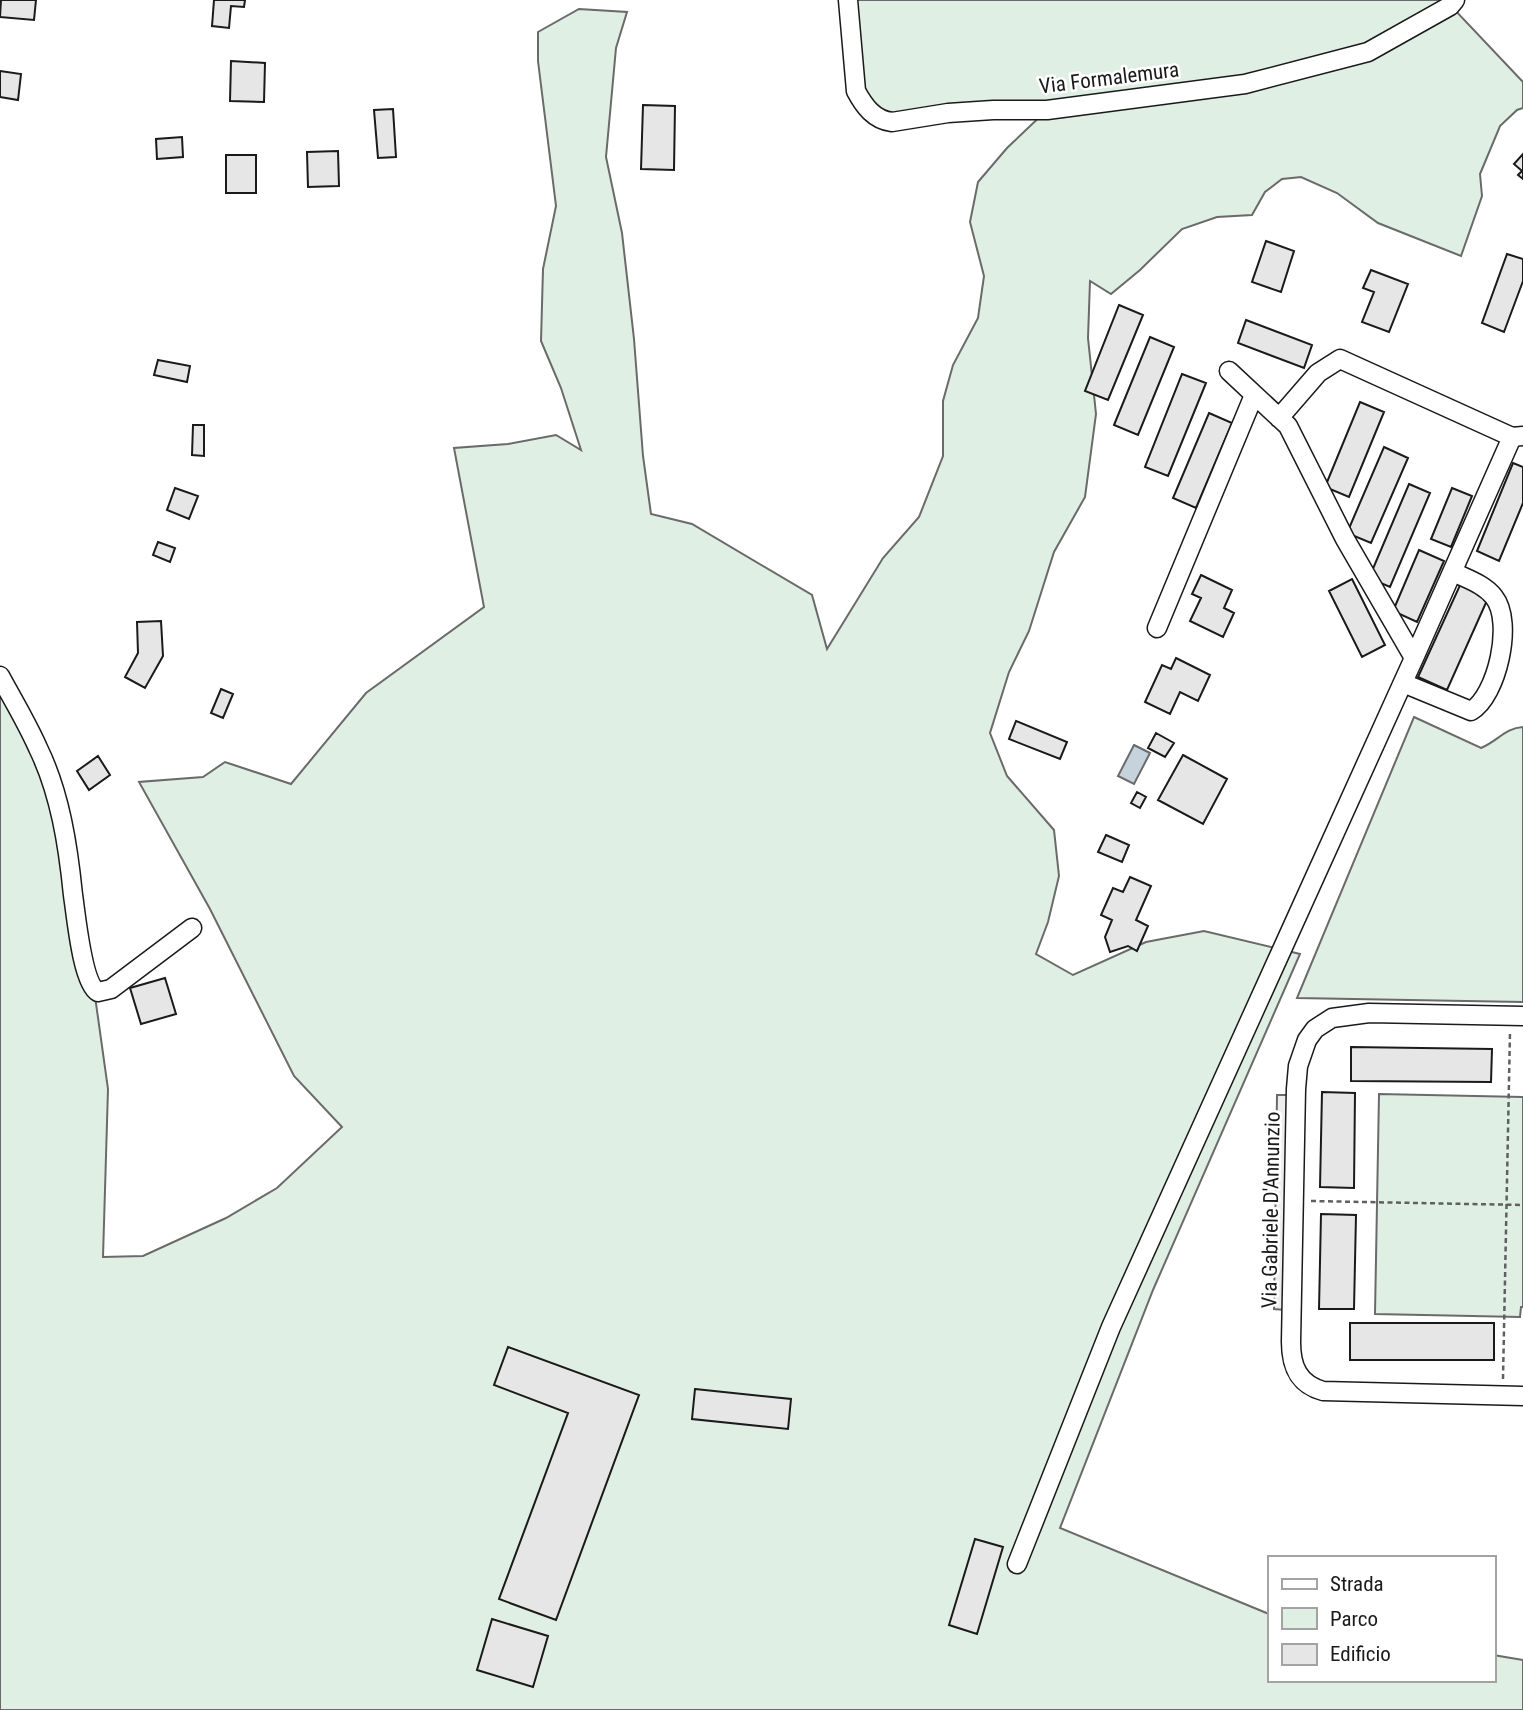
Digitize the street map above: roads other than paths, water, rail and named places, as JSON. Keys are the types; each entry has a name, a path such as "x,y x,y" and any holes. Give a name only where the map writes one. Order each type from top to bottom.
{"street":[{"name":"Via Formalemura","path":"848,0 856,90 862,103 873,115 892,122 959,113 1047,110 1245,84 1368,52 1450,6 1455,0"},
{"path":"1017,1564 1111,1327 1453,572 1518,437 1340,359 1318,373 1279,418"},
{"path":"1229,371 1288,426 1345,539 1414,658"},
{"path":"1157,628 1254,395"},
{"path":"1403,683 1471,711 1480,706 1498,666 1504,636 1502,617 1496,599 1483,586 1453,572"},
{"path":"0,676 39,750 52,786 67,841 86,968 94,989 99,992 111,989 192,929"},
{"name":"Via Gabriele D'Annunzio","path":"1517,1016 1369,1013 1338,1017 1320,1025 1307,1040 1297,1072 1291,1354 1295,1370 1303,1381 1314,1388 1329,1392 1523,1396"}]}
